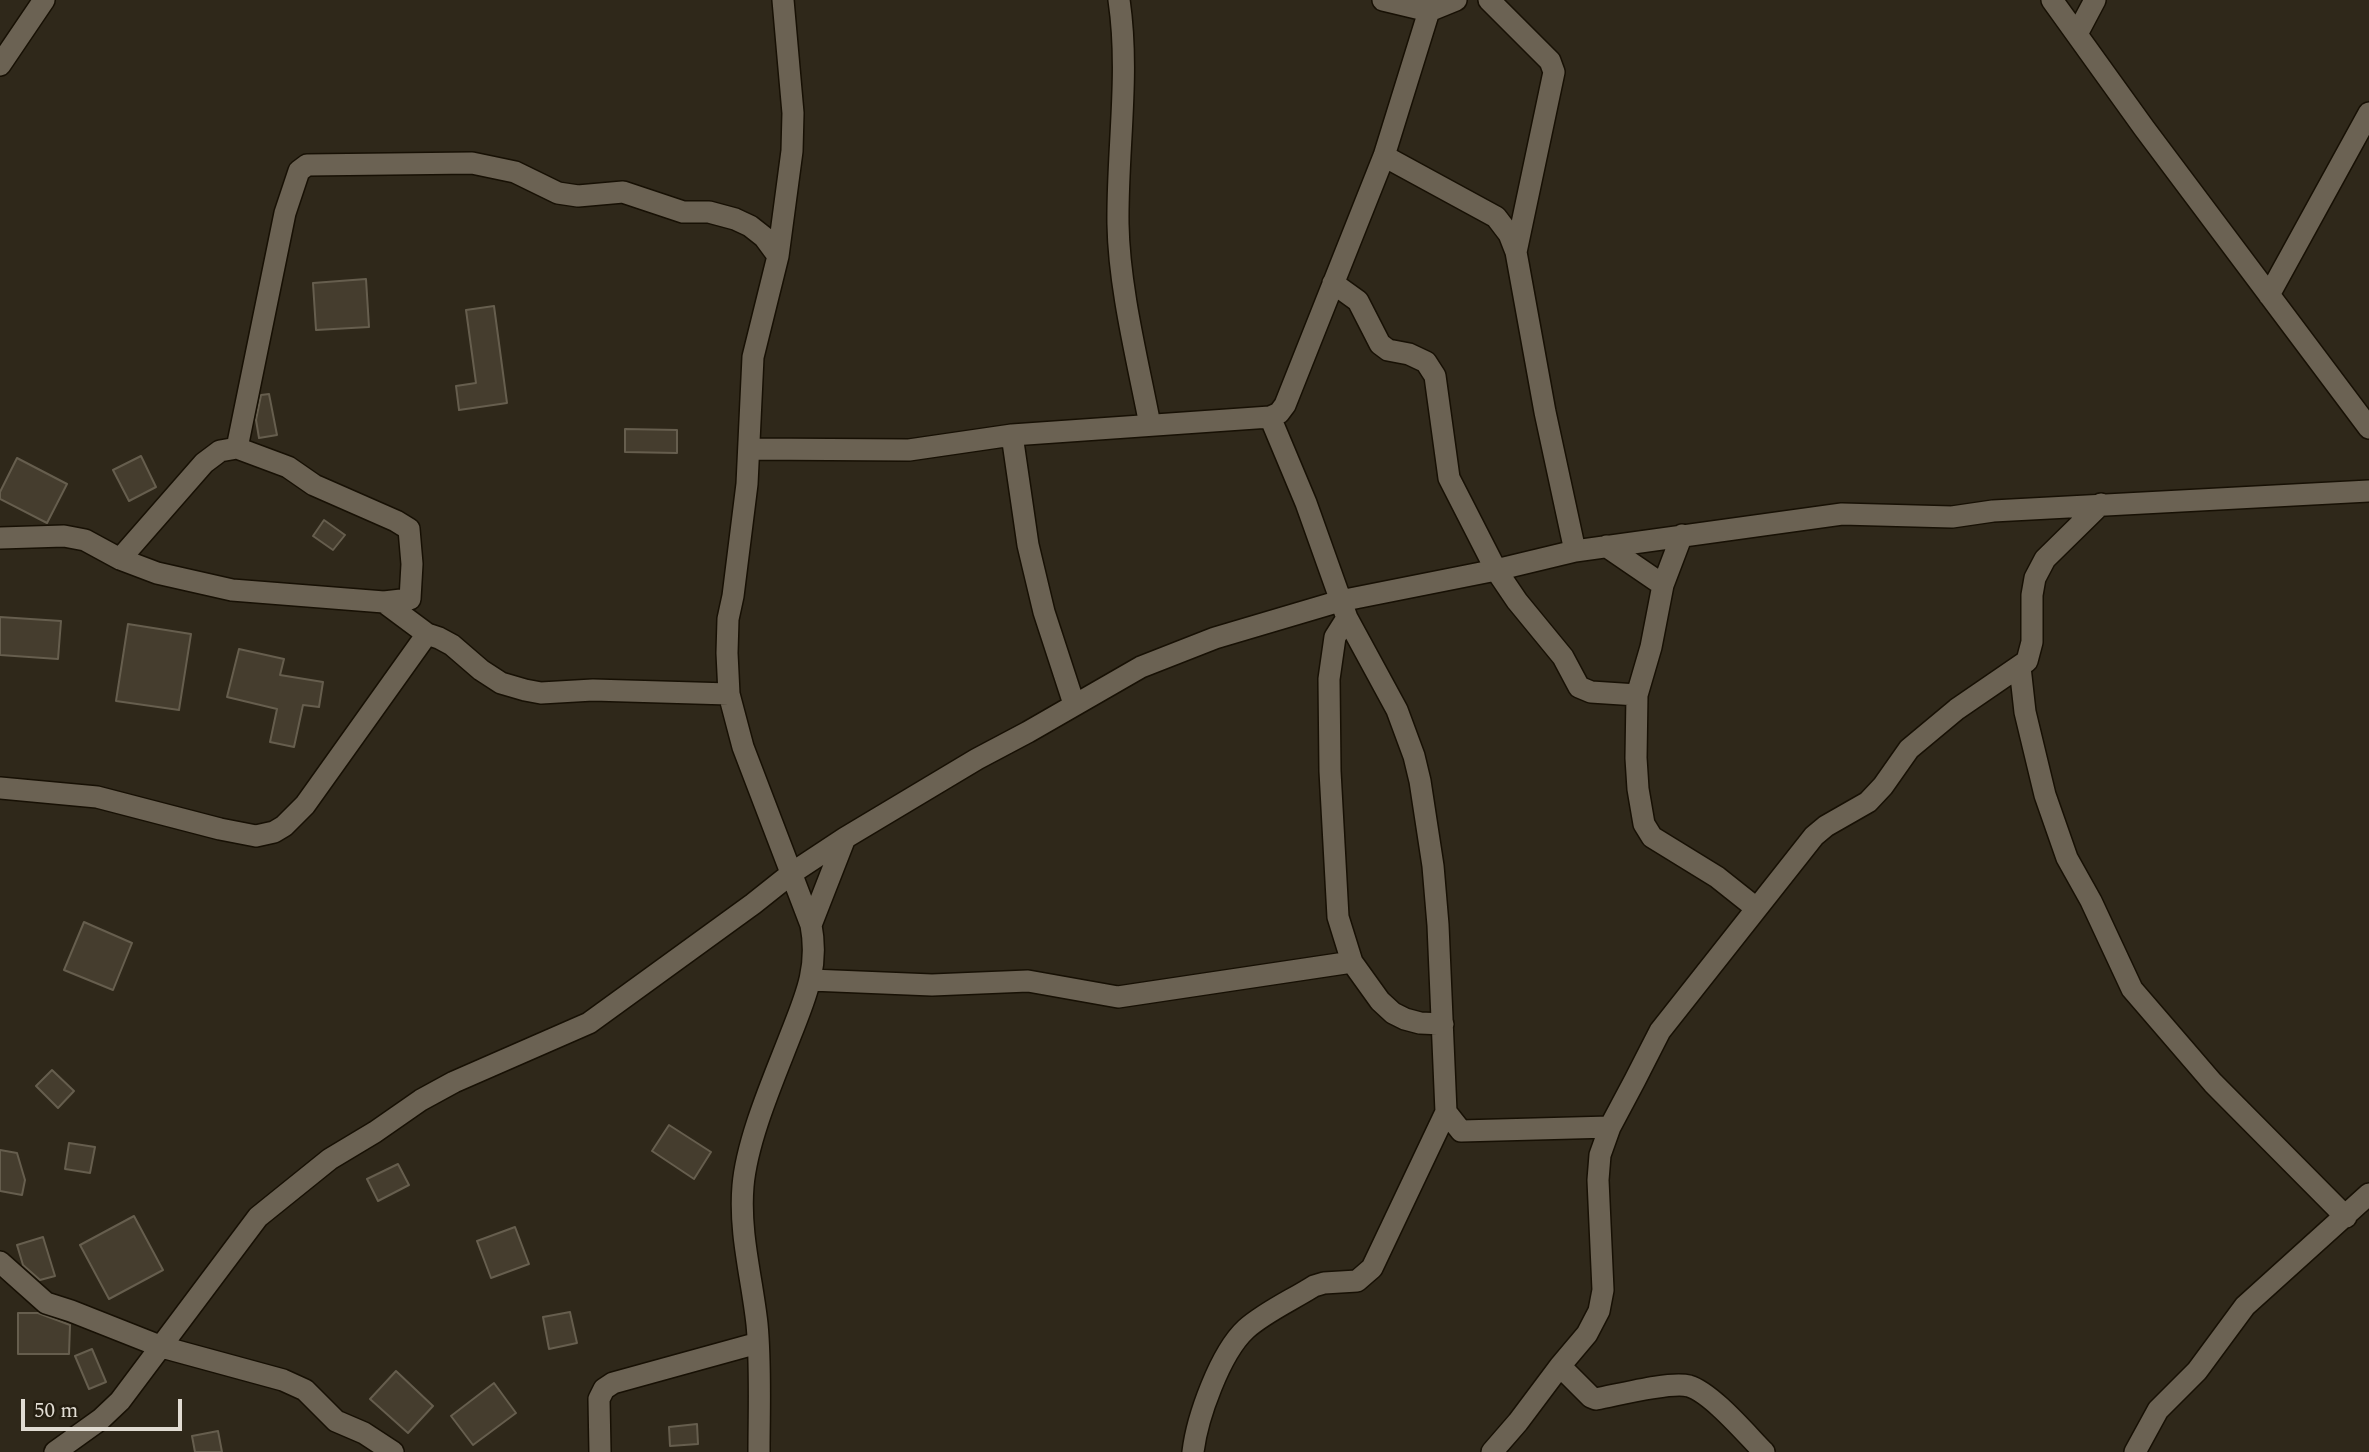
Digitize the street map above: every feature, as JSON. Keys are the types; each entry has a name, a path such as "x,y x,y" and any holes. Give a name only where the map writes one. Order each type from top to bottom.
{"street":[{"path":"0,65 44,0"},
{"path":"759,1452 758,1343 744,1245 743,1186 746,1162 811,979 814,939 792,873 743,747 729,694 728,619 750,449 753,357 778,256 792,151 793,113 783,0"},
{"path":"1119,0 1124,49 1118,224 1120,262 1150,425"},
{"path":"1383,0 1429,11 1456,0"},
{"path":"1489,0 1550,61 1554,72 1516,252"},
{"path":"2053,0 2369,428"},
{"path":"2077,34 2095,0"},
{"path":"750,449 909,450 1012,435 1270,417 1279,413 1285,405 1384,156 1429,11"},
{"path":"2269,295 2369,113"},
{"path":"1384,156 1496,217 1509,234 1516,252 1545,412 1575,551"},
{"path":"237,448 285,213 299,171 307,165 472,163 515,172 558,193 578,196 623,192 683,212 709,212 735,219 764,237 778,256"},
{"path":"1332,283 1358,301 1384,348 1426,362 1435,376 1450,478 1496,570 1517,601 1563,657 1579,687 1591,692 1637,695"},
{"path":"1193,1452 1196,1433 1218,1372 1228,1350 1245,1330 1314,1286 1357,1281 1371,1268 1446,1112 1437,913 1420,781 1414,756 1397,710 1343,610 1306,503 1270,417"},
{"path":"1012,435 1028,545 1044,612 1074,704"},
{"path":"0,538 64,536 85,540 120,559 157,573 232,590 384,602 410,599 412,564 409,529 396,520 314,485 288,467 237,448 220,451 204,463 120,559"},
{"path":"64,1450 120,1401 258,1217 330,1159 421,1100 454,1082 589,1023 792,873 845,838 1141,667 1214,638 1343,610 1575,551 1682,535 1842,514 1952,517 1993,511 2101,504 2369,491"},
{"path":"1492,1452 1587,1334 1599,1311 1602,1290 1598,1181 1600,1155 1610,1127 1660,1031 1814,836 1826,825 1868,802 1909,749 1957,709 2027,661 2031,652 2035,578 2045,559 2101,504"},
{"path":"1682,535 1663,585 1651,646 1637,695 1638,789 1647,831 1661,843 1717,877 1756,908"},
{"path":"1606,546 1663,585"},
{"path":"384,602 427,634 452,645 501,683 525,690 541,693 593,690 729,694"},
{"path":"1343,610 1335,637 1329,679 1338,917 1352,962 1380,1001 1393,1013 1405,1019 1443,1024"},
{"path":"0,788 97,797 256,836 274,832 305,805 427,634"},
{"path":"2020,667 2025,712 2045,795 2067,858 2091,901 2132,989 2213,1083 2346,1217"},
{"path":"811,925 845,838"},
{"path":"811,979 932,985 1028,981 1118,997 1352,962"},
{"path":"1446,1112 1461,1131 1610,1127"},
{"path":"2135,1452 2158,1410 2197,1371 2245,1306 2369,1194"},
{"path":"0,1262 46,1303 162,1347 283,1380 305,1390 336,1421 364,1433 393,1452"},
{"path":"600,1452 600,1399 604,1389 614,1383 758,1343"},
{"path":"1560,1366 1596,1399 1675,1385 1689,1387 1703,1394 1724,1411 1763,1452"}],"building":[{"path":"366,279 369,327 316,330 313,283"},
{"path":"494,306 507,403 459,410 456,386 476,383 466,310"},
{"path":"269,394 277,435 259,438 256,420 261,395"},
{"path":"625,429 677,430 677,453 625,452"},
{"path":"141,456 156,487 129,501 113,470"},
{"path":"17,458 67,484 47,523 0,499 0,492"},
{"path":"324,520 345,535 333,550 313,536"},
{"path":"0,617 61,621 58,659 0,655"},
{"path":"128,624 191,634 179,710 116,701"},
{"path":"239,649 284,659 280,675 323,682 319,707 303,705 294,747 270,742 277,709 227,697"},
{"path":"84,922 132,943 113,990 64,970"},
{"path":"52,1070 74,1091 58,1108 36,1086"},
{"path":"669,1125 711,1152 694,1179 652,1151"},
{"path":"69,1143 95,1147 90,1173 65,1169"},
{"path":"0,1150 17,1153 25,1180 22,1195 0,1191"},
{"path":"398,1164 409,1185 378,1201 367,1179"},
{"path":"134,1216 163,1270 109,1299 80,1245"},
{"path":"515,1227 529,1264 491,1278 477,1241"},
{"path":"43,1237 55,1276 40,1280 23,1265 17,1245"},
{"path":"570,1312 577,1343 549,1349 543,1317"},
{"path":"18,1313 38,1313 70,1325 69,1354 18,1354"},
{"path":"92,1349 106,1382 89,1389 75,1356"},
{"path":"396,1371 433,1406 408,1433 370,1399"},
{"path":"494,1383 516,1413 473,1445 451,1416"},
{"path":"697,1424 698,1444 670,1446 669,1427"},
{"path":"218,1431 222,1452 195,1452 192,1436"}]}
